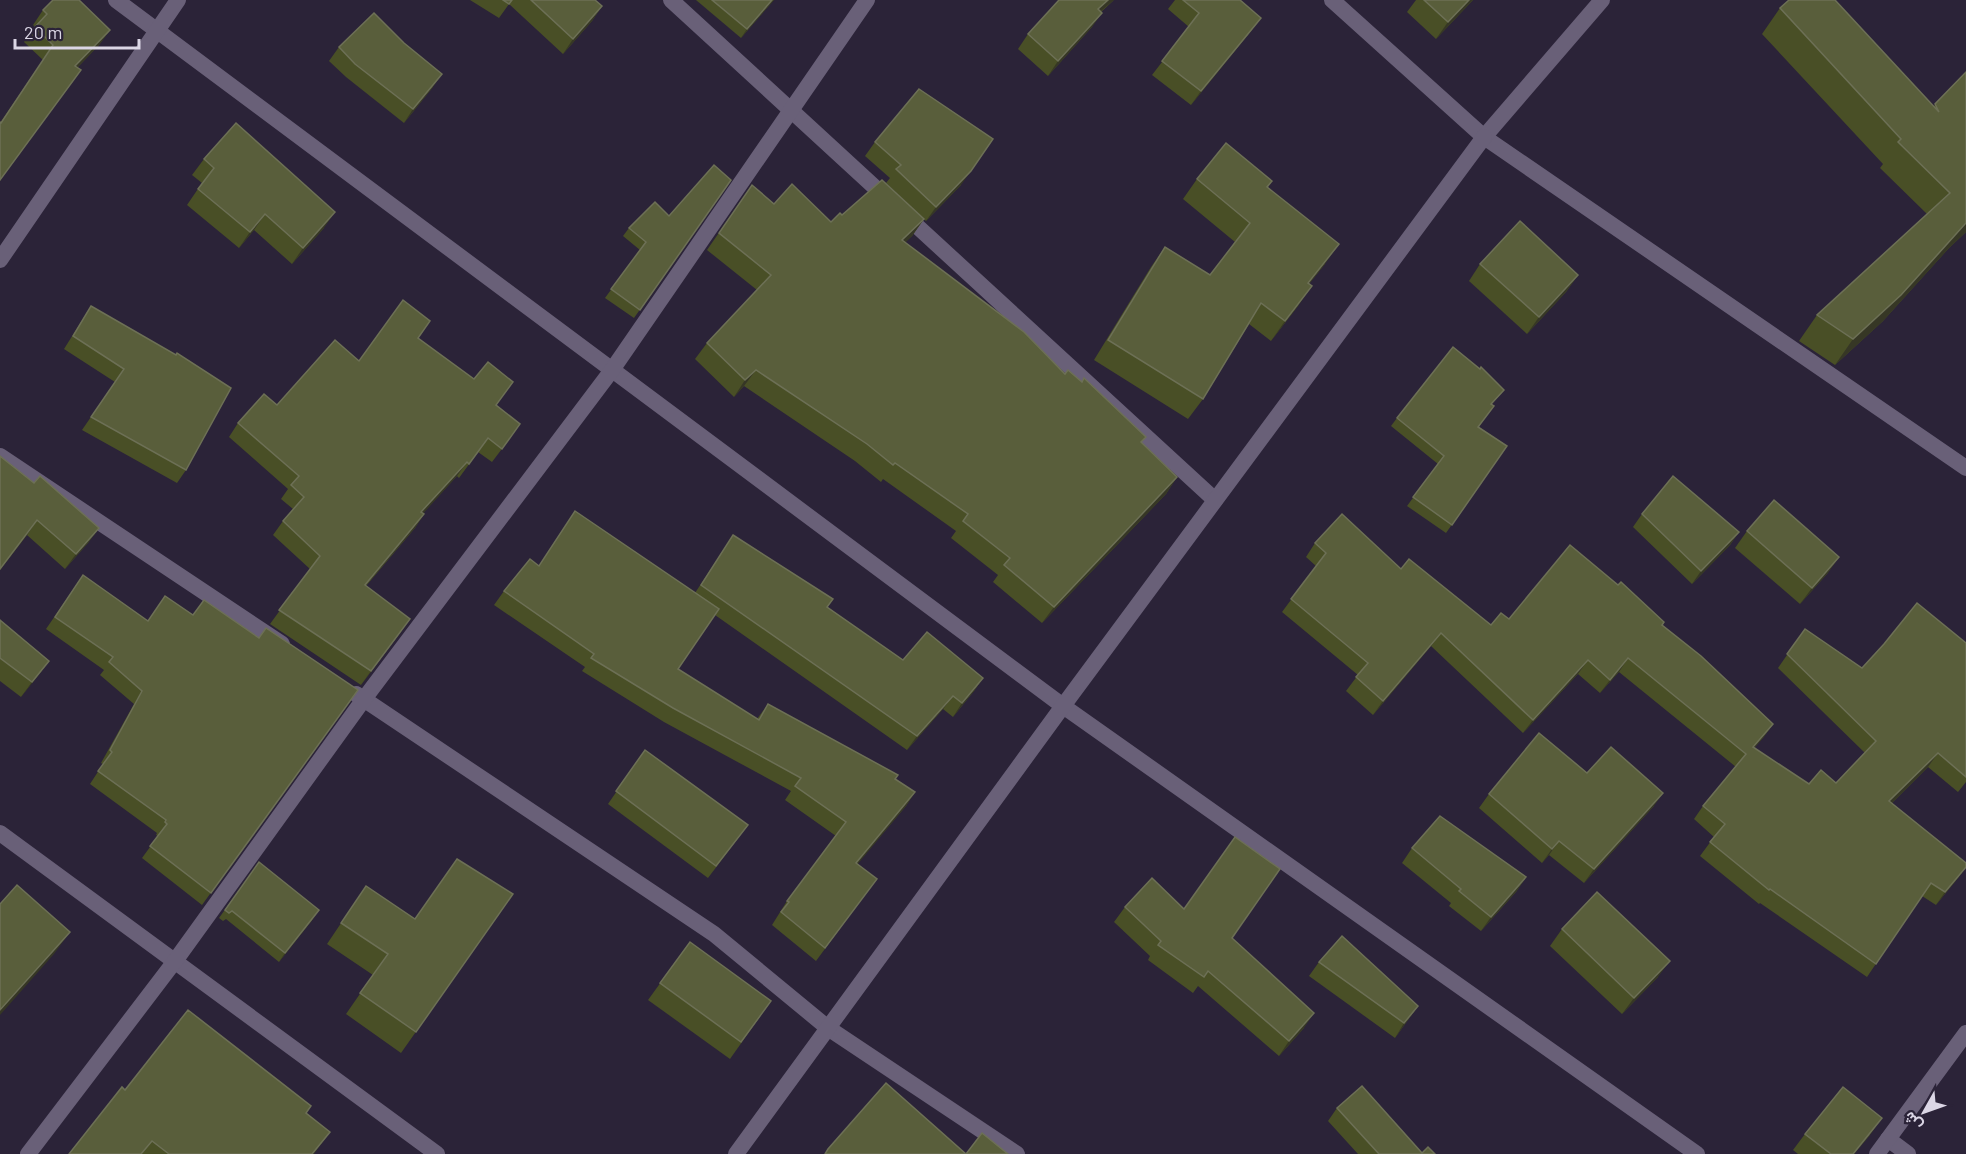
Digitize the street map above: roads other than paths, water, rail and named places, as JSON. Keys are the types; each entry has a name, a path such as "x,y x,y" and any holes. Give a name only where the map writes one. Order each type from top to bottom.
{"street":[{"path":"116,0 1062,706 1697,1154"},
{"path":"0,260 178,0"},
{"path":"671,0 1215,500"},
{"path":"28,1154 175,961 364,699 612,370 867,0"},
{"path":"1332,0 1484,137 1966,468"},
{"path":"736,1154 1062,706 1484,137 1602,0"},
{"path":"0,456 295,653"},
{"path":"344,686 714,934 828,1028 1017,1154"},
{"path":"0,833 436,1154"},
{"path":"1877,1154 1966,1033"},
{"path":"1888,1139 1908,1154"}]}
